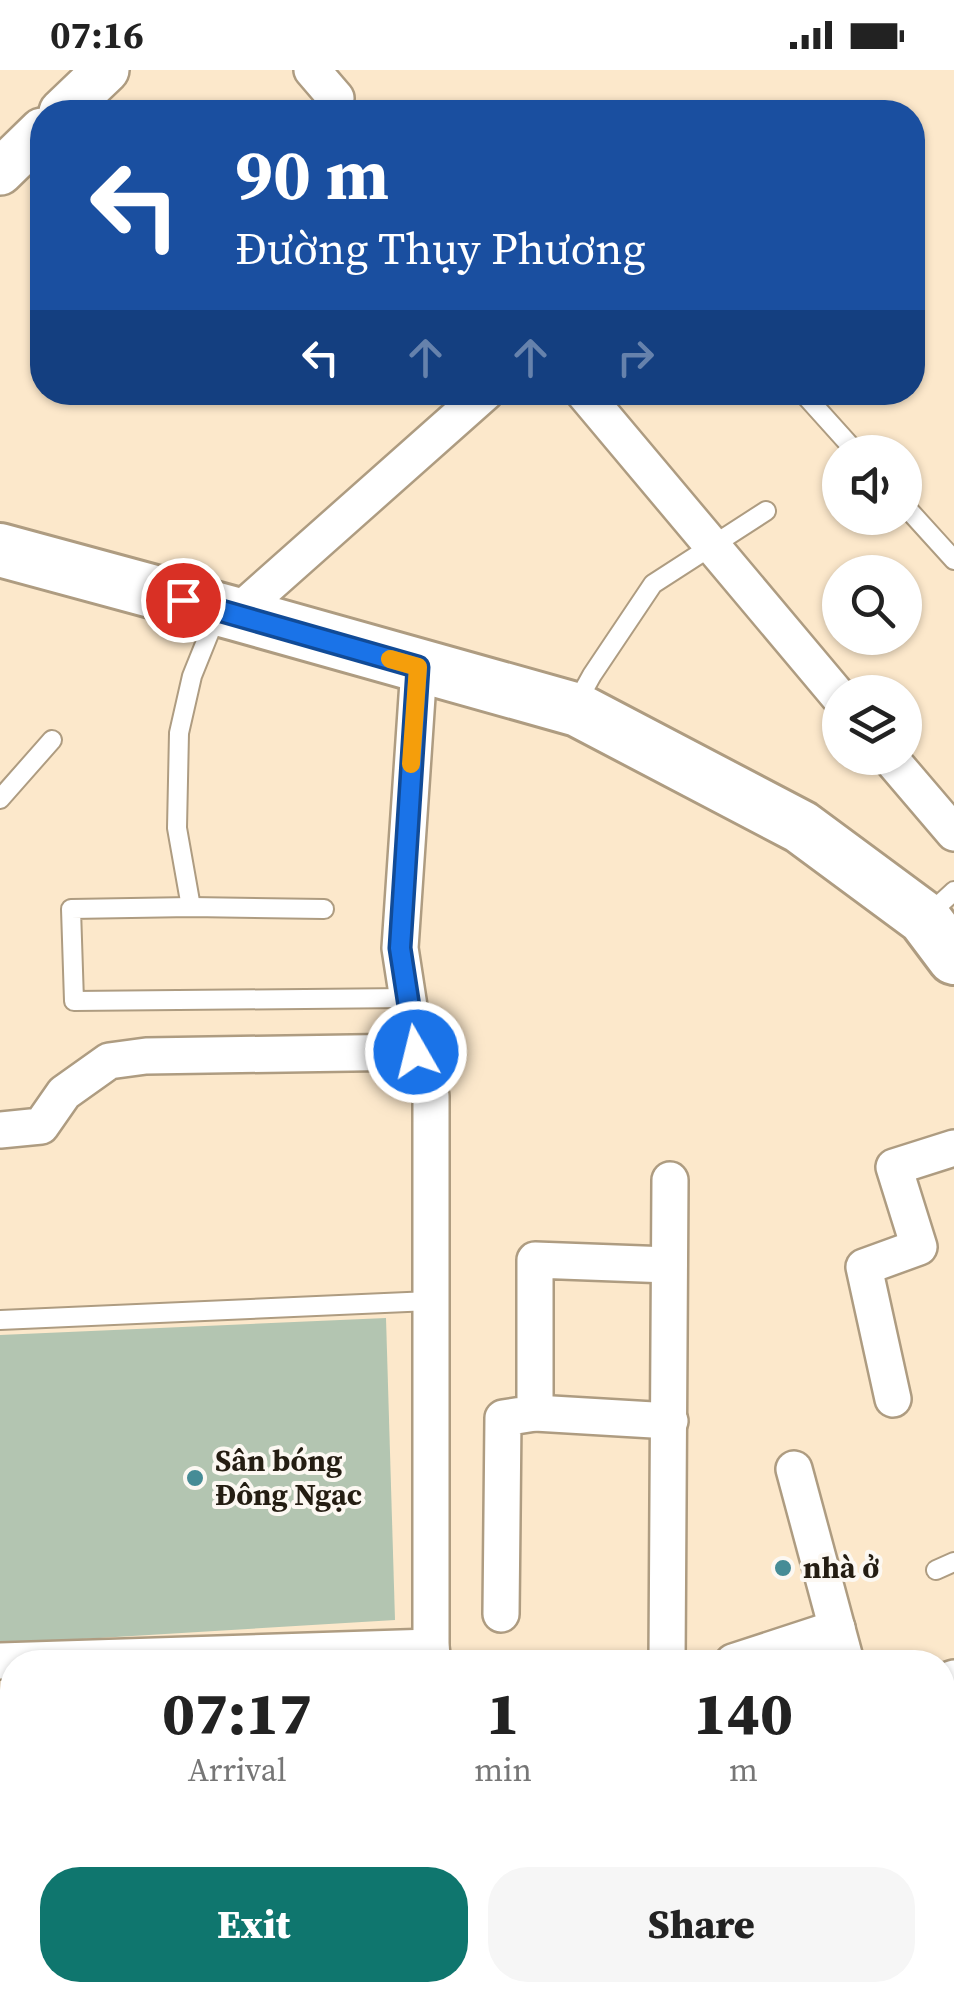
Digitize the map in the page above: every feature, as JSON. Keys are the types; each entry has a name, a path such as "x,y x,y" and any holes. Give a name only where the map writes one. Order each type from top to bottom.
{"main road":[{"path":"0,550 578,710 801,827 944,923"}],"street":[{"path":"75,100 106,70"},
{"path":"312,70 336,98"},
{"path":"0,172 30,143"},
{"path":"228,612 471,405"},
{"path":"594,405 822,677"},
{"path":"0,1130 41,1126 64,1094 109,1061 142,1056 417,1057 400,948 418,667"},
{"path":"905,775 954,833"},
{"path":"432,1096 432,1650"},
{"path":"893,1399 864,1267 919,1247 894,1167 954,1148"},
{"path":"667,1650 670,1180"},
{"path":"535,1414 535,1260 669,1265"},
{"path":"501,1614 503,1418 535,1414 670,1421"},
{"path":"794,1469 842,1646 815,1650"}],"lane":[{"path":"814,405 841,435"},
{"path":"578,710 592,675 653,584 766,512"},
{"path":"922,525 954,560"},
{"path":"192,907 177,828 178,732 192,676 228,612"},
{"path":"0,799 52,740"},
{"path":"324,909 71,909 74,1001 408,998"},
{"path":"0,1320 430,1302"}],"green space":[{"name":"Sân bóng Đông Ngạc","path":"386,1318 395,1620 0,1644 0,1335"}],"slow traffic":[{"path":"390,659 418,667 411,764"}],"place":[{"name":"Sân bóng Đông Ngạc","path":"195,1478"},
{"name":"nhà ở","path":"783,1568"}],"route":[{"path":"183,600 418,667 400,948 416,1052"}]}
